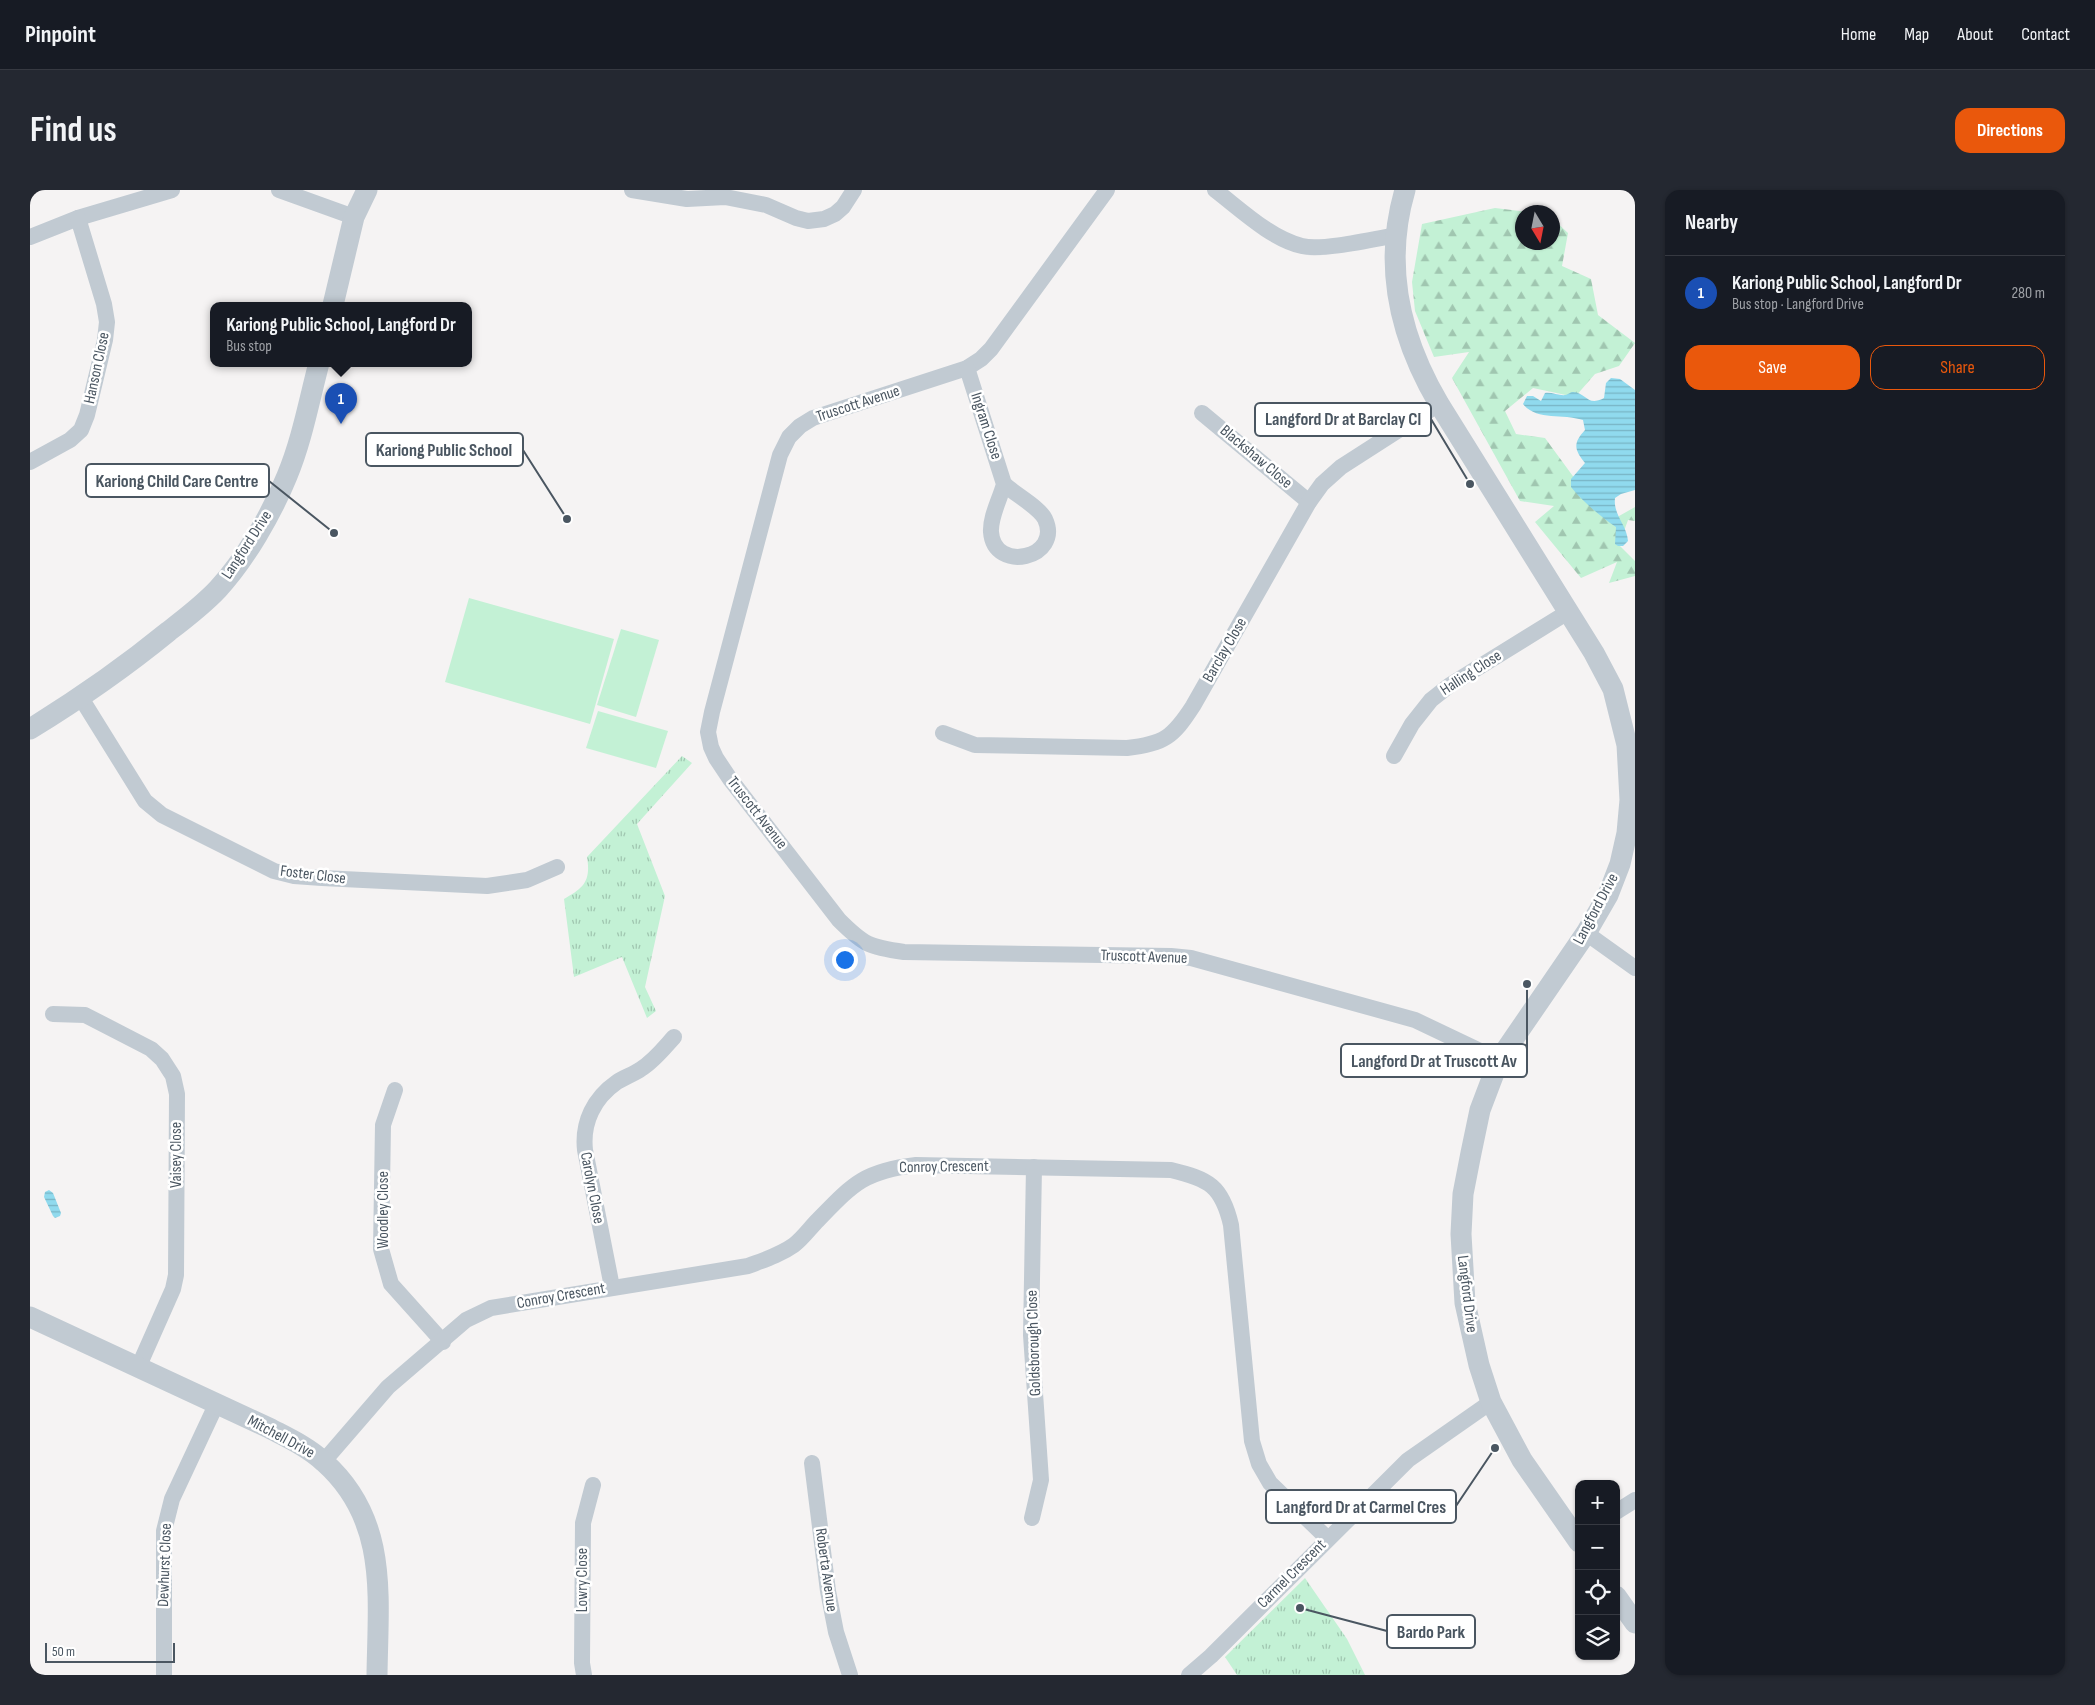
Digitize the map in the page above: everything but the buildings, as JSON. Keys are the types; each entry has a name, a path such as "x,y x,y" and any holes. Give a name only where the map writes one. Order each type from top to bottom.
{"street":[{"path":"30,237 78,218 172,190"},
{"path":"279,190 354,217"},
{"path":"334,302 354,217 367,190"},
{"path":"632,190 687,199 725,197 766,205 808,221 824,219 835,214 844,207 854,190"},
{"name":"Truscott Avenue","path":"1107,190 991,349 981,359 967,368 813,418 800,426 789,437 773,475 712,712 708,732 711,746 730,779 839,920 868,946 904,952 1171,956 1191,958 1416,1020 1499,1060"},
{"path":"1215,190 1271,232 1303,247 1317,247 1397,235"},
{"name":"Langford Drive","path":"1405,190 1398,218 1395,263 1402,320 1410,345 1423,376 1439,404 1594,653 1612,689 1627,745 1630,800 1627,833 1620,864 1608,895 1586,933 1499,1060 1480,1110 1464,1194 1461,1234 1465,1303 1479,1365 1491,1402 1522,1460 1575,1535"},
{"name":"Hanson Close","path":"30,462 70,440 81,430 87,415 105,340 107,322 104,304 78,218"},
{"name":"Langford Drive","path":"30,729 81,698 185,618 218,589 242,558 266,519 287,478 299,445 318,367"},
{"name":"Ingram Close","path":"967,368 1004,484"},
{"name":"Barclay Close","path":"943,733 975,745 1127,748 1146,746 1167,738 1180,726 1193,706 1309,502 1322,484 1340,466 1439,404"},
{"name":"Blackshaw Close","path":"1202,413 1309,502"},
{"name":"Halling Close","path":"1394,756 1412,724 1431,700 1450,685 1568,612"},
{"name":"Foster Close","path":"81,698 145,801 162,815 274,871 294,876 322,878 487,886 527,880 557,867"},
{"path":"1586,933 1635,968"},
{"name":"Vaisey Close","path":"53,1014 85,1015 151,1049 162,1059 173,1076 176,1094 176,1275 173,1289 138,1368"},
{"name":"Carolyn Close","path":"612,1287 584,1150 585,1129 590,1112 599,1097 618,1081 641,1069 674,1037"},
{"name":"Woodley Close","path":"395,1090 383,1125 381,1249 390,1284 443,1342"},
{"name":"Conroy Crescent","path":"324,1461 388,1387 443,1342 466,1320 491,1308 748,1266 776,1256 795,1244 849,1188 868,1176 892,1168 916,1165 1171,1170 1194,1176 1213,1187 1226,1204 1231,1225 1247,1410 1252,1441 1259,1464 1270,1483 1328,1539"},
{"name":"Goldsborough Close","path":"1032,1518 1041,1480 1031,1335 1034,1167"},
{"name":"Mitchell Drive","path":"30,1317 269,1428 306,1448 324,1461 352,1494 365,1516 372,1539 377,1562 378,1585 377,1675"},
{"name":"Carmel Crescent","path":"1189,1675 1211,1656 1408,1460 1491,1402"},
{"name":"Dewhurst Close","path":"164,1675 164,1531 167,1514 216,1405"},
{"name":"Roberta Avenue","path":"812,1463 828,1591 836,1632 850,1675"},
{"name":"Lowry Close","path":"584,1675 582,1663 583,1523 593,1485"},
{"path":"1620,1509 1635,1500"},
{"path":"1620,1602 1635,1623"}],"green space":[{"path":"1495,208 1515,210 1515,250 1560,250 1560,226 1568,233 1562,266 1591,279 1598,315 1635,343 1619,366 1595,374 1575,397 1533,388 1505,411 1516,434 1545,438 1586,494 1612,520 1635,507 1635,521 1628,520 1619,545 1635,561 1635,576 1609,583 1617,562 1581,578 1535,522 1554,506 1520,501 1452,378 1469,352 1434,357 1415,311 1412,282 1422,224"},
{"path":"469,598 614,639 590,724 445,682"},
{"path":"621,629 659,640 636,717 597,705"},
{"path":"598,711 668,731 656,768 586,748"},
{"path":"682,756 692,763 637,824 665,896 645,987 656,1011 647,1018 622,957 574,977 564,899 577,891 587,878 587,857"},
{"path":"1305,1578 1347,1639 1365,1675 1237,1675 1225,1657"}],"water":[{"path":"1611,378 1620,379 1635,390 1635,490 1615,498 1616,510 1628,541 1623,546 1615,544 1616,527 1592,508 1571,487 1571,479 1585,463 1576,447 1578,439 1585,430 1583,420 1535,413 1523,404 1527,396 1533,396 1541,401 1545,393 1566,395 1573,392 1590,400 1598,400 1604,398 1606,383"},
{"path":"49,1190 53,1193 61,1213 60,1216 55,1218 44,1197 45,1192"}],"place":[{"name":"Kariong Public School, Langford Dr","path":"341,424"},
{"name":"Langford Dr at Barclay Cl","path":"1470,484"},
{"name":"Kariong Public School","path":"567,519"},
{"name":"Kariong Child Care Centre","path":"334,533"},
{"name":"Langford Dr at Truscott Av","path":"1527,984"},
{"name":"Langford Dr at Carmel Cres","path":"1495,1448"},
{"name":"Bardo Park","path":"1300,1608"}]}
